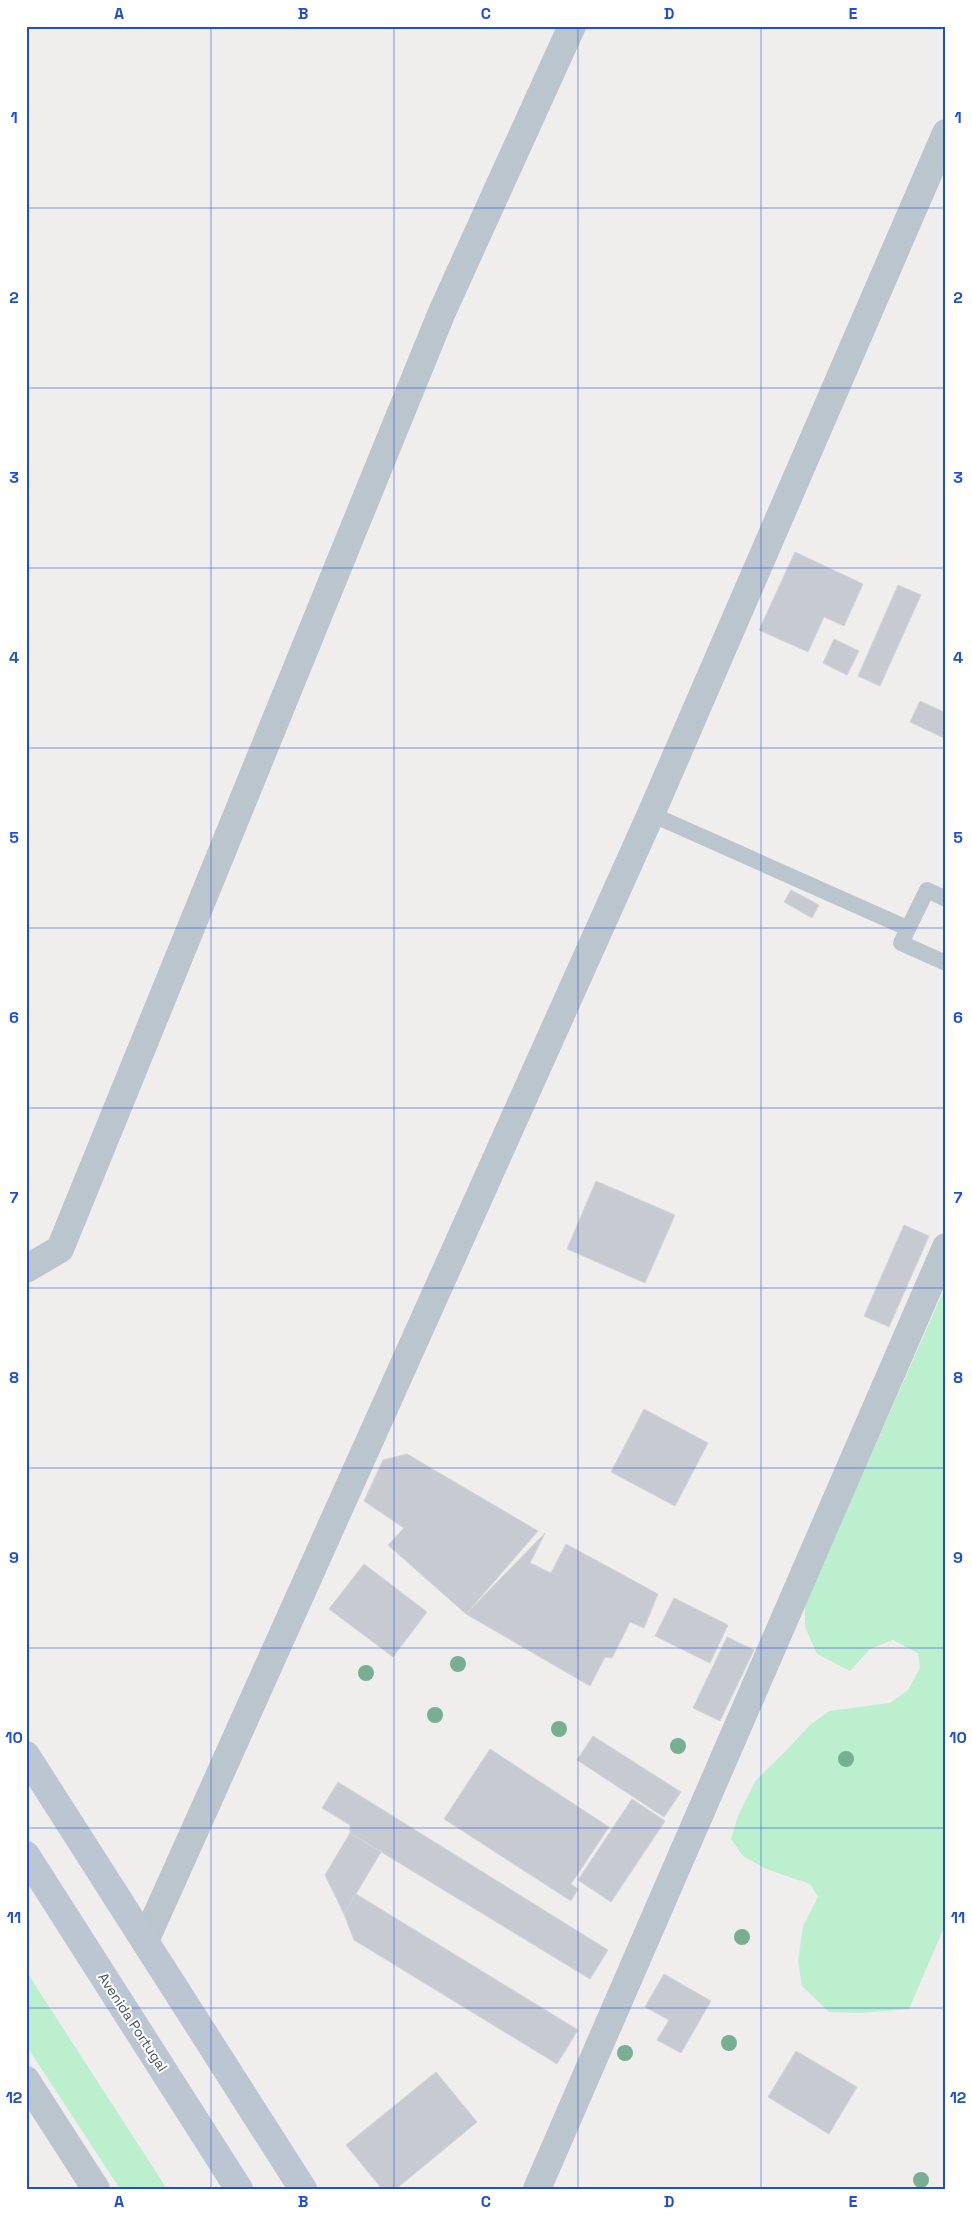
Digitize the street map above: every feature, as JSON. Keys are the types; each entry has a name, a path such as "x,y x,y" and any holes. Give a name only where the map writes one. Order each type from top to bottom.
{"main road":[{"path":"26,1755 303,2189"},
{"name":"Avenida Portugal","path":"26,1855 239,2189"}],"street":[{"path":"26,1269 60,1249 442,312 572,26"},
{"path":"145,1941 651,814 946,133"},
{"path":"537,2189 946,1247"},
{"path":"26,2080 96,2189"}],"lane":[{"path":"651,814 907,928"},
{"path":"946,899 927,890 901,942 946,963"}],"green space":[{"path":"944,1290 946,1923 909,2009 860,2013 829,2012 802,1986 798,1961 803,1926 818,1897 810,1884 766,1869 743,1856 731,1839 738,1816 756,1780 809,1726 829,1711 890,1703 908,1690 920,1668 918,1653 893,1640 870,1649 850,1671 817,1654 805,1627 805,1604"},
{"path":"26,1971 167,2189 120,2189 26,2045"}],"building":[{"path":"795,552 863,584 844,626 824,617 808,652 759,630"},
{"path":"898,585 921,595 880,686 858,676"},
{"path":"834,639 859,651 847,675 823,663"},
{"path":"920,701 946,713 946,739 910,722"},
{"path":"791,890 819,905 812,918 784,902"},
{"path":"596,1181 675,1215 645,1283 567,1249"},
{"path":"904,1225 929,1236 889,1327 864,1316"},
{"path":"644,1409 708,1443 675,1506 611,1472"},
{"path":"407,1454 538,1531 466,1614 388,1545 404,1528 364,1501 383,1460"},
{"path":"545,1533 530,1563 551,1573 566,1544 658,1594 644,1628 630,1622 612,1658 605,1657 590,1686 466,1614"},
{"path":"364,1564 427,1612 393,1657 329,1609"},
{"path":"674,1598 728,1625 710,1663 655,1636"},
{"path":"727,1637 754,1650 720,1721 693,1708"},
{"path":"593,1736 681,1792 664,1817 577,1760"},
{"path":"490,1749 609,1827 571,1884 578,1889 571,1901 444,1819"},
{"path":"338,1782 608,1950 590,1979 350,1833 350,1825 322,1808"},
{"path":"632,1799 665,1821 611,1902 578,1880"},
{"path":"350,1833 381,1852 344,1914 325,1875"},
{"path":"356,1894 578,2030 557,2064 354,1940 344,1914"},
{"path":"664,1974 711,2001 681,2053 657,2040 669,2020 645,2007"},
{"path":"796,2051 857,2087 829,2134 768,2097"},
{"path":"436,2072 477,2122 396,2189 382,2189 346,2145"}]}
